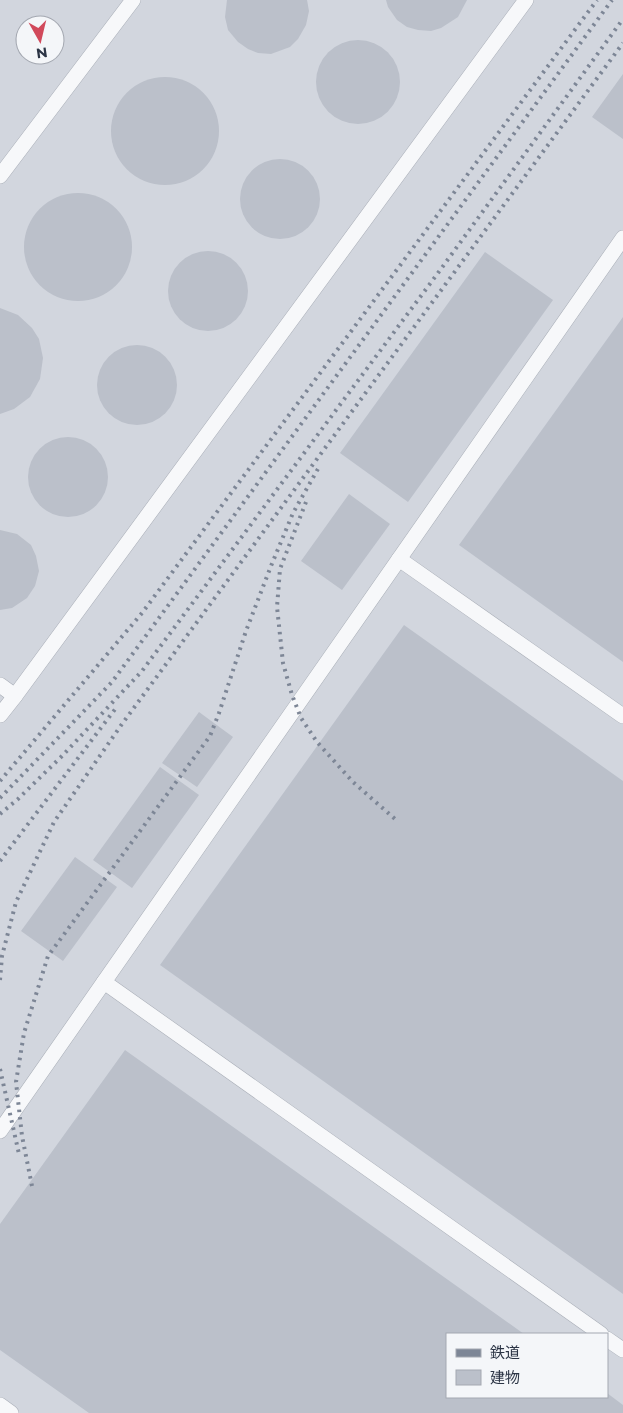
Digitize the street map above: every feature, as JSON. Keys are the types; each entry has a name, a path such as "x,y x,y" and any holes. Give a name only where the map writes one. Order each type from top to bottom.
{"lane":[{"path":"0,176 133,0"},
{"path":"0,715 526,0"},
{"path":"0,1131 623,238"},
{"path":"399,559 623,716"},
{"path":"0,685 15,696"},
{"path":"104,982 600,1333"},
{"path":"608,1340 623,1350"},
{"path":"0,1405 11,1413"}],"shaded area":[{"path":"0,0 623,0 623,1413 0,1413"}],"building":[{"path":"227,0 307,0 309,11 306,25 298,39 290,47 271,54 258,53 238,42 228,30 225,17"},
{"path":"386,0 467,0 458,17 441,28 431,31 407,27 397,20 388,7"},
{"path":"358,40 374,43 388,52 397,66 400,82 397,98 388,112 374,121 358,124 342,121 328,112 319,98 316,82 319,66 328,52 342,43"},
{"path":"623,74 623,139 592,117"},
{"path":"165,77 186,81 203,93 215,110 219,131 215,152 203,169 186,181 165,185 144,181 127,169 115,152 111,131 115,110 127,93 144,81"},
{"path":"280,159 295,162 308,171 317,184 320,199 317,214 308,227 295,236 280,239 265,236 252,227 243,214 240,199 243,184 252,171 265,162"},
{"path":"78,193 99,197 116,209 128,226 132,247 128,268 116,285 99,297 78,301 57,297 40,285 28,268 24,247 28,226 40,209 57,197"},
{"path":"208,251 223,254 236,263 245,276 248,291 245,306 236,319 223,328 208,331 193,328 180,319 171,306 168,291 171,276 180,263 193,254"},
{"path":"485,252 553,300 408,502 340,453"},
{"path":"0,308 18,315 32,328 39,339 43,358 40,379 30,397 14,409 0,414"},
{"path":"623,317 623,662 459,545"},
{"path":"137,345 152,348 165,357 174,370 177,385 174,400 165,413 152,422 137,425 122,422 109,413 100,400 97,385 100,370 109,357 122,348"},
{"path":"68,437 83,440 96,449 105,462 108,477 105,492 96,505 83,514 68,517 53,514 40,505 31,492 28,477 31,462 40,449 53,440"},
{"path":"349,494 390,524 342,590 301,561"},
{"path":"0,530 17,534 31,545 36,556 39,571 35,586 27,598 12,608 0,610"},
{"path":"404,625 623,781 623,1294 160,965"},
{"path":"199,712 233,737 197,787 162,763"},
{"path":"160,767 199,795 132,888 93,860"},
{"path":"75,857 117,887 63,961 21,931"},
{"path":"125,1050 523,1333 446,1333 446,1398 608,1398 608,1394 623,1405 623,1413 89,1413 0,1350 0,1224"}],"railway":[{"path":"0,781 142,613 597,0"},
{"path":"0,798 112,682 612,0"},
{"path":"0,814 62,756 142,671 438,273 623,19"},
{"path":"0,980 2,956 16,902 54,822 122,724 623,43"},
{"path":"32,1186 22,1136 16,1082 24,1033 48,956 210,736 246,631 271,566 293,513 319,467"},
{"path":"306,502 280,569 277,607 283,663 301,718 317,742 353,782 395,819"},
{"path":"0,861 116,708"},
{"path":"0,1069 19,1154"}]}
